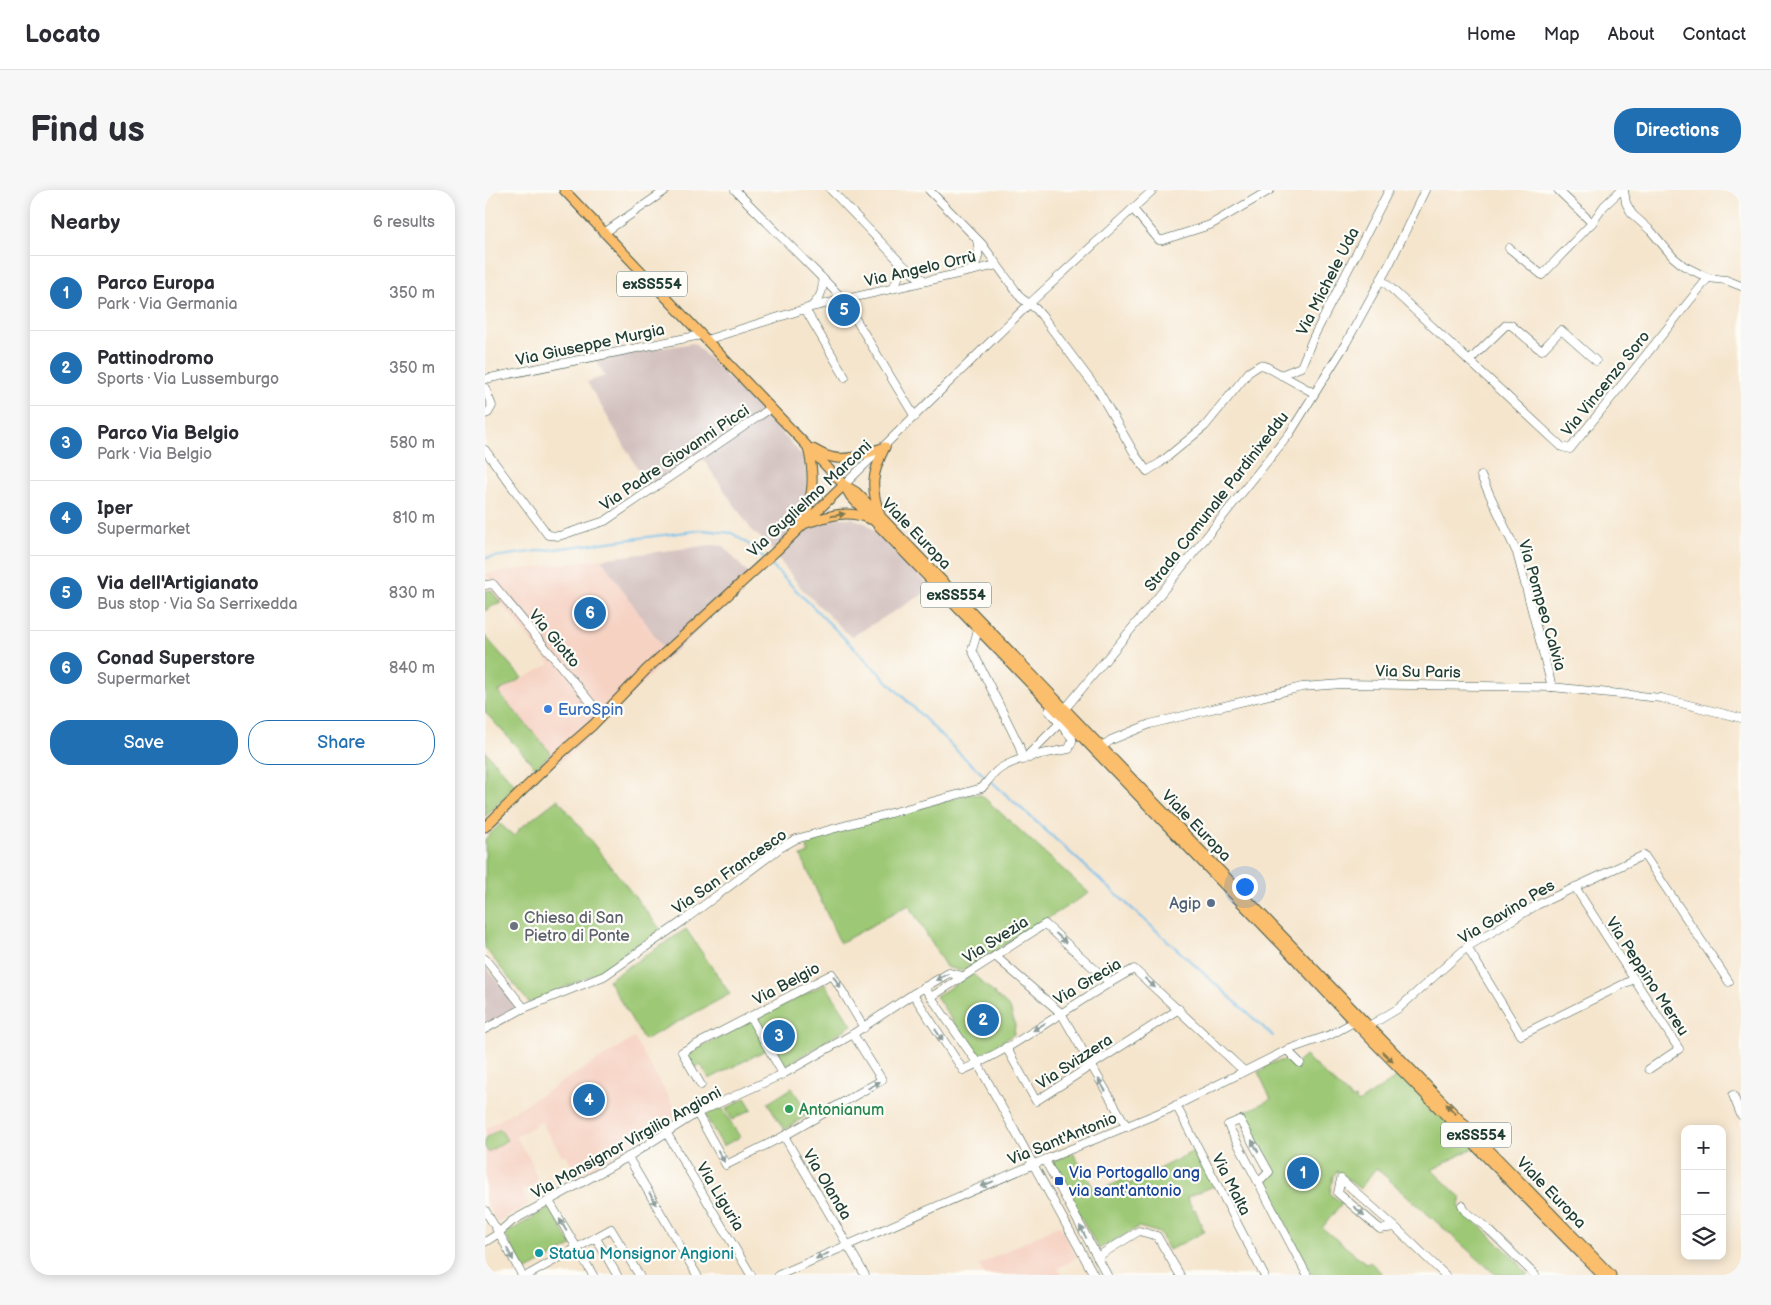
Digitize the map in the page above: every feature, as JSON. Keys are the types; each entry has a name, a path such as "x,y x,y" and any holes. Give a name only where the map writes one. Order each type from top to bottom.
{"main road":[{"name":"Viale Europa","path":"564,190 844,485 851,497 877,519 1065,709 1611,1275"},
{"path":"808,447 831,457 839,458 862,455 885,447"},
{"path":"802,525 811,500 813,487 808,447"},
{"path":"802,525 847,513 877,519 873,485 877,464 885,447"},
{"name":"Via Guglielmo Marconi","path":"485,827 651,666 775,552 844,485"},
{"name":"Viale Europa","path":"877,519 979,630 1284,947 1353,1022 1602,1275"}],"street":[{"path":"604,232 666,190"},
{"path":"735,190 843,300 915,417"},
{"path":"831,190 899,261 912,273 925,281"},
{"path":"929,190 977,238 1021,298 1028,305 1036,309 1099,392 1147,471 1160,463 1205,426 1249,372 1260,365 1314,393"},
{"name":"Via Guglielmo Marconi","path":"844,485 885,447 1028,305 1153,190"},
{"path":"1133,210 1159,240 1163,240 1210,225 1270,190"},
{"name":"Via Michele Uda","path":"1281,375 1301,367 1313,338 1389,190"},
{"name":"Strada Comunale Pardinixeddu","path":"1065,709 1163,592 1290,433 1334,363 1381,278 1425,190"},
{"path":"1558,190 1591,223"},
{"path":"1509,248 1542,275 1591,223 1604,206 1623,190 1626,203 1632,214 1651,231 1673,258 1684,266 1709,278 1725,280 1741,286"},
{"path":"970,271 979,258 977,238"},
{"path":"892,289 901,272 899,261"},
{"name":"Via Angelo Orrù","path":"703,338 808,308 997,265"},
{"path":"822,278 820,297 808,308 845,377"},
{"name":"Via Vincenzo Soro","path":"1381,278 1562,447 1570,449 1709,278"},
{"name":"Via Vincenzo Soro","path":"1469,361 1507,325 1511,325 1542,350 1561,330 1596,361"},
{"name":"Via Giuseppe Murgia","path":"485,379 703,338"},
{"path":"485,388 491,406 485,414"},
{"name":"Via Padre Giovanni Picci","path":"485,450 548,535 559,536 605,521 771,408"},
{"name":"Via Pompeo Calvia","path":"1481,476 1517,553 1552,688"},
{"name":"Via Giotto","path":"485,585 493,584 601,715"},
{"path":"979,630 972,650 1026,759"},
{"name":"Via Su Paris","path":"1102,748 1111,740 1150,724 1302,687 1342,684 1552,688 1661,698 1741,718"},
{"name":"Via San Francesco","path":"485,1029 524,1008 604,976 683,921 780,848 796,839 982,788 1000,769 1026,759 1069,749 1072,738 1049,711 1052,706"},
{"path":"1026,759 1059,724"},
{"name":"Via Gavino Pes","path":"1369,1026 1407,1002 1467,948 1537,905 1645,855 1729,982"},
{"name":"Via Peppino Mereu","path":"1575,887 1679,1049 1649,1069"},
{"name":"Via Svezia","path":"931,997 1045,924 1109,982"},
{"path":"1467,948 1521,1035 1634,979"},
{"path":"995,956 1061,1013 1127,1127"},
{"path":"485,959 524,1008"},
{"name":"Via Grecia","path":"978,1064 1109,982 1134,969 1244,1071"},
{"name":"Via Svezia","path":"924,987 949,973 962,976"},
{"name":"Via Belgio","path":"701,1085 682,1052 832,974 864,1028"},
{"path":"924,987 978,1064 1094,1275"},
{"name":"Via Monsignor Virgilio Angioni","path":"485,1242 512,1221 628,1157 697,1113 783,1074 864,1028 924,987"},
{"path":"913,994 963,1070 978,1064"},
{"name":"Via Svizzera","path":"1006,1047 1036,1101 1179,1010"},
{"name":"Via Belgio","path":"751,1017 783,1074"},
{"name":"Via Sant'Antonio","path":"779,1275 1032,1165 1127,1127 1287,1050 1330,1035 1353,1022"},
{"name":"Via Olanda","path":"697,1113 726,1166 784,1136 882,1080 853,1034"},
{"path":"1287,1050 1300,1063"},
{"path":"1733,1095 1741,1114"},
{"name":"Via Malta","path":"1176,1105 1264,1275"},
{"path":"1259,1182 1269,1172 1241,1120 1229,1125 1307,1275"},
{"name":"Via Liguria","path":"667,1132 751,1275"},
{"name":"Via Olanda","path":"784,1136 865,1275"},
{"path":"628,1157 697,1275"},
{"path":"1045,1160 1107,1275"},
{"path":"1395,1227 1380,1229 1337,1193 1341,1179 1395,1227 1445,1275"},
{"path":"549,1201 593,1275"},
{"path":"1462,1205 1465,1211 1487,1228 1535,1275"},
{"path":"485,1210 521,1275"},
{"path":"528,1275 611,1229 639,1275"},
{"path":"1097,1257 1139,1231 1157,1236 1180,1275"},
{"path":"595,1238 617,1275"},
{"path":"800,1266 805,1275"}],"shaded area":[{"path":"694,343 794,446 803,458 807,471 806,495 801,510 795,519 807,531 827,520 836,518 852,518 867,524 932,589 851,637 802,589 765,541 753,532 705,462 696,454 649,488 587,382 605,376 595,358"},
{"path":"712,545 723,546 753,579 669,656 601,559"},
{"path":"601,559 669,656 613,714 560,763 498,692 550,664 491,590 489,578 485,574"},
{"path":"485,966 515,1002 514,1008 517,1016 485,1032"},
{"path":"634,1038 680,1117 577,1177 565,1154 562,1156 541,1122 516,1137 534,1166 532,1167 538,1183 522,1191 529,1204 498,1223 485,1201 485,1129"},
{"path":"1059,1225 1077,1258 1058,1268 1062,1275 984,1275 979,1265"}],"green space":[{"path":"491,590 501,603 485,611 485,591"},
{"path":"485,636 522,678 498,692 551,753 536,768 485,712"},
{"path":"485,751 516,786 485,817"},
{"path":"970,794 981,795 1089,893 962,971 946,967 909,905 840,943 801,856 809,853 804,840"},
{"path":"558,799 661,930 597,973 529,1003 485,948 485,839 500,824 514,836 518,830"},
{"path":"686,929 730,994 644,1040 608,980"},
{"path":"973,974 1010,1008 1015,1025 1014,1034 977,1058 936,996"},
{"path":"825,984 852,1025 784,1067 772,1047 709,1079 701,1065 695,1068 687,1054"},
{"path":"1305,1056 1352,1099 1355,1098 1358,1103 1397,1077 1392,1070 1393,1065 1475,1147 1432,1170 1462,1199 1459,1206 1517,1261 1528,1275 1496,1275 1376,1168 1360,1189 1337,1171 1333,1176 1330,1194 1342,1203 1322,1228 1367,1264 1370,1262 1384,1275 1312,1275 1266,1186 1271,1170 1243,1113 1271,1099 1258,1072 1276,1062 1288,1061 1296,1064"},
{"name":"Antonianum","path":"792,1088 809,1114 784,1130 768,1103"},
{"path":"745,1098 752,1109 732,1120 726,1109"},
{"path":"722,1108 740,1137 723,1146 705,1115"},
{"path":"500,1129 507,1140 488,1152 485,1147 485,1138"},
{"path":"1194,1151 1214,1186 1187,1197 1193,1210 1195,1209 1204,1232 1169,1250 1160,1233 1139,1227 1099,1249 1050,1163 1073,1153 1096,1192 1125,1179 1129,1184"},
{"path":"550,1207 572,1246 525,1271 505,1234"}],"waterway":[{"path":"485,558 702,530 732,533 757,550 765,559"},
{"path":"768,562 959,753 987,778"},
{"path":"991,781 1273,1036"}],"place":[{"name":"Via dell'Artigianato","path":"844,310"},
{"name":"Conad Superstore","path":"590,613"},
{"name":"EuroSpin","path":"548,709"},
{"name":"Agip","path":"1211,903"},
{"name":"Chiesa di San Pietro di Ponte","path":"514,926"},
{"name":"Pattinodromo","path":"983,1020"},
{"name":"Parco Via Belgio","path":"779,1036"},
{"name":"Iper","path":"589,1100"},
{"name":"Antonianum","path":"789,1109"},
{"name":"Parco Europa","path":"1303,1173"},
{"name":"Via Portogallo ang via sant'antonio","path":"1059,1181"},
{"name":"Statua Monsignor Angioni","path":"539,1253"}]}
